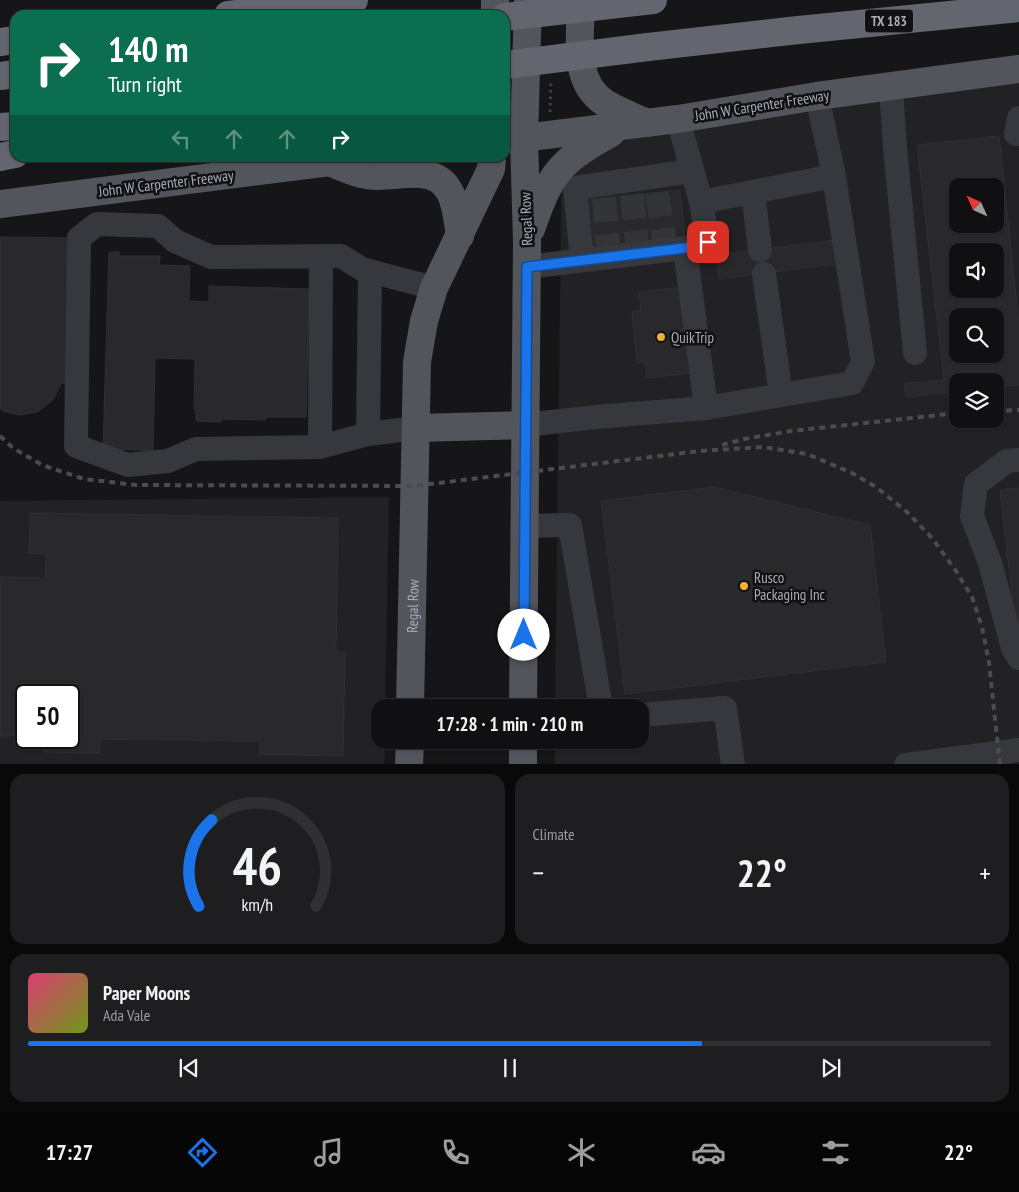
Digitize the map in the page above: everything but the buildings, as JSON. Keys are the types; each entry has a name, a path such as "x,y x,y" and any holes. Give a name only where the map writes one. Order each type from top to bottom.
{"highway":[{"path":"270,10 353,0"},
{"path":"510,16 653,0"},
{"name":"TX 183","path":"510,64 789,30 1019,8"},
{"path":"989,12 1019,17"}],"main road":[{"name":"Regal Row","path":"523,699 527,254 514,139 528,0"},
{"path":"527,254 546,190 559,169 581,150 635,125 590,90 581,68 581,0"},
{"name":"John W Carpenter Freeway","path":"514,139 635,125 817,96 1019,69"},
{"name":"John W Carpenter Freeway","path":"0,204 328,162"},
{"path":"328,162 370,176 421,174 434,176 442,181 452,194 456,204 460,236"},
{"name":"Regal Row","path":"410,699 417,362 424,321 434,288 491,169 492,162"},
{"path":"416,428 525,425"},
{"path":"409,764 410,749"},
{"path":"523,749 523,764"}],"street":[{"path":"891,86 895,148 915,353"},
{"path":"525,425 706,408 852,383 863,362 834,176 817,96"},
{"path":"527,254 582,260 609,251 708,242 701,202 678,119"},
{"path":"582,260 575,188 604,191 656,185 692,171"},
{"path":"701,202 834,176"},
{"path":"752,192 760,250"},
{"path":"416,428 368,434 320,447 196,449 168,460 128,465 76,446 79,238 97,224 158,226 175,241 211,257 341,256 362,269 434,288"},
{"path":"672,246 706,408"},
{"path":"320,447 321,256"},
{"path":"368,434 370,271"},
{"path":"764,274 781,395"},
{"path":"1019,460 1007,461 976,484 972,516 990,563 1013,648 1019,658"},
{"path":"524,526 570,525 599,699"},
{"path":"649,714 725,708 733,764"},
{"path":"907,764 1019,750"}],"shaded area":[{"path":"1019,82 1019,764 555,764 555,749 649,749 649,699 555,699 562,137"},
{"path":"389,497 385,699 371,699 371,749 385,749 384,764 0,764 0,501"}],"tunnel":[{"path":"657,193 664,239"},
{"path":"632,195 637,242"},
{"path":"604,198 608,245"}],"railway":[{"path":"1004,411 1019,410"},
{"path":"722,445 744,439 791,431 949,414"},
{"path":"0,436 13,448 42,465 84,479 136,485 414,486 700,451 763,447 807,454 852,473 876,487 907,512 932,538 956,571 972,597 982,627 989,663 1000,764"}],"place":[{"name":"QuikTrip","path":"661,337"},
{"name":"Rusco Packaging Inc","path":"744,586"}],"route":[{"path":"524,635 527,267 685,248 708,242"}]}
